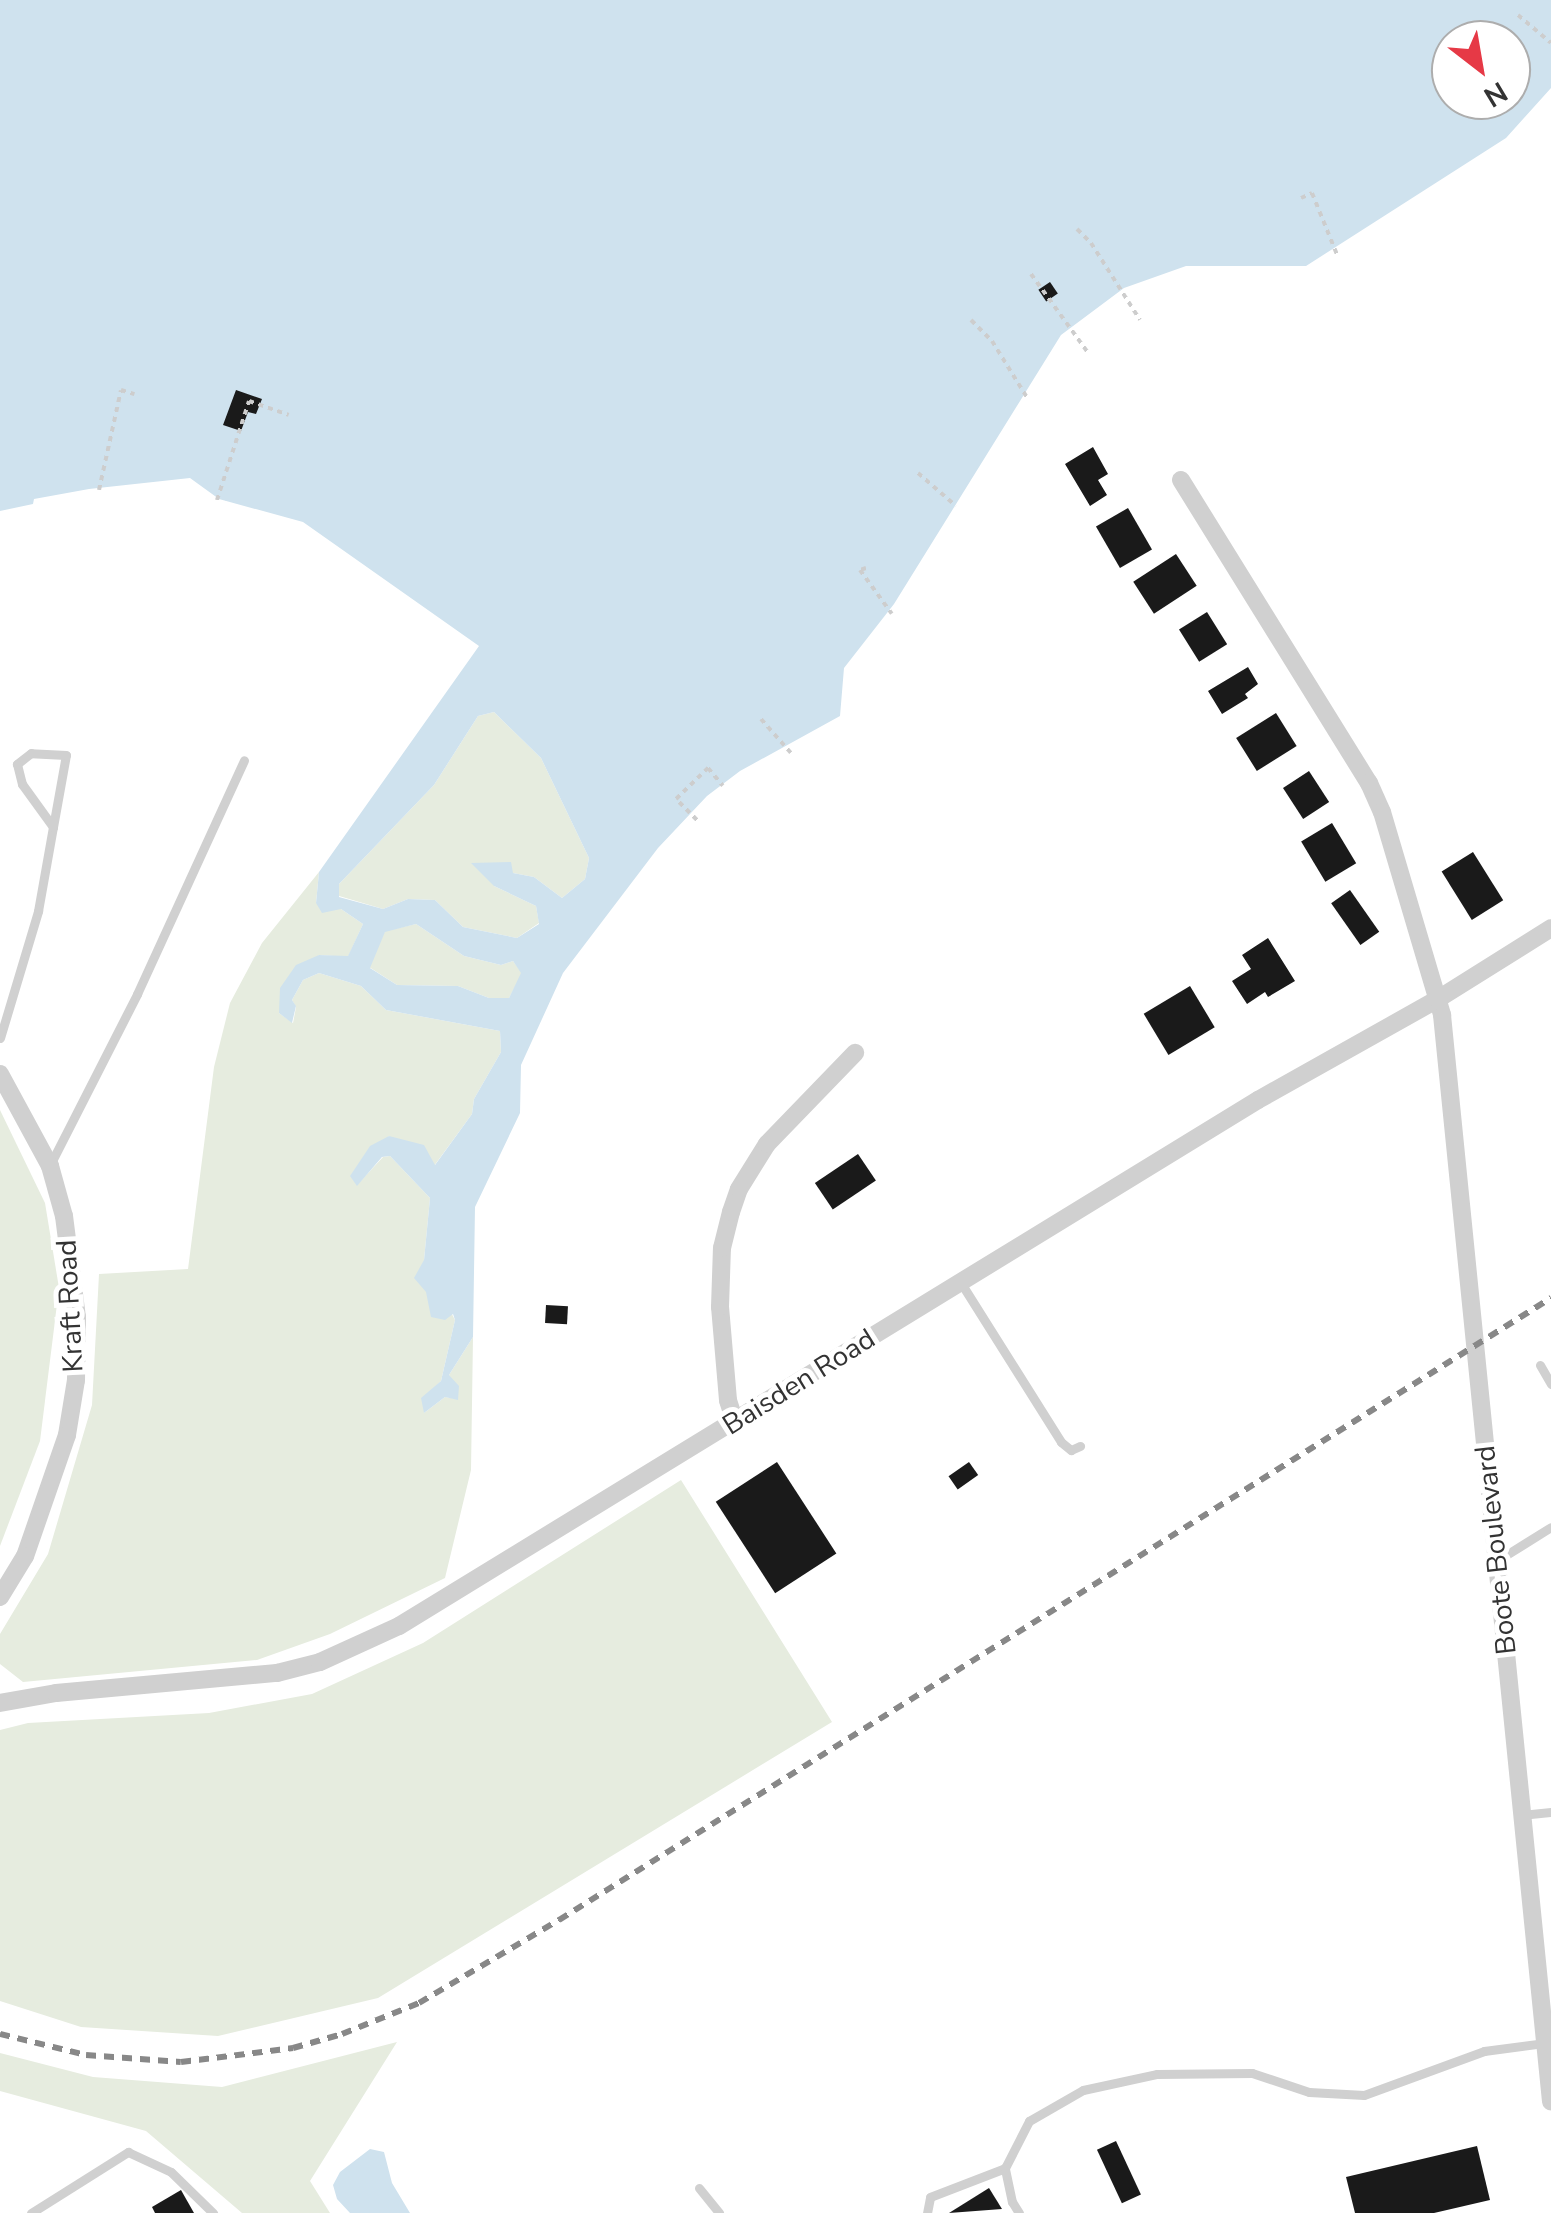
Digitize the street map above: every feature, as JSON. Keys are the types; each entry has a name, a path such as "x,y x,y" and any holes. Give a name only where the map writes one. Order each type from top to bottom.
{"street":[{"name":"Boote Boulevard","path":"1181,480 1369,783 1438,999 1551,2102"},
{"name":"Baisden Road","path":"0,1703 56,1693 241,1680 320,1662 437,1606 1258,1100 1438,999 1551,928"},
{"path":"736,1422 728,1400 720,1306 722,1248 731,1212 739,1189 767,1144 855,1052"},
{"name":"Kraft Road","path":"0,1074 50,1166 71,1262 77,1317 76,1380 67,1435 25,1556 0,1597"}],"lane":[{"path":"0,1038 38,911 53,828 66,755 30,753 17,764 22,784 53,828"},
{"path":"50,1166 137,994 244,760"},
{"path":"960,1283 1060,1442 1071,1450 1080,1446"},
{"path":"1540,1365 1551,1384"},
{"path":"1498,1560 1551,1528"},
{"path":"1522,1815 1551,1812"},
{"path":"1020,2213 1012,2202 1005,2168 1029,2121 1083,2090 1158,2074 1252,2074 1309,2092 1364,2095 1546,2033"},
{"path":"31,2213 128,2152 171,2172 212,2213"},
{"path":"926,2213 930,2197 1005,2168"},
{"path":"699,2188 720,2213"}],"path":[{"path":"1518,15 1551,43"},
{"path":"1301,198 1312,193 1338,257"},
{"path":"1077,229 1091,243 1140,320"},
{"path":"1031,274 1089,354"},
{"path":"972,320 992,342 1028,398"},
{"path":"98,490 121,390 134,394"},
{"path":"216,500 248,402 290,415"},
{"path":"918,473 956,506"},
{"path":"866,568 860,570 892,614"},
{"path":"761,718 790,753"},
{"path":"697,820 676,800 708,768 723,786"}],"shaded area":[{"path":"494,712 541,758 589,858 585,879 562,898 534,877 513,873 494,886 536,906 539,923 517,938 463,927 435,900 408,899 383,909 339,896 339,884 434,785 478,716"},
{"path":"319,872 316,903 341,909 363,924 348,957 319,955 279,1013 293,1023 296,1007 292,1000 303,980 319,973 361,986 386,1010 500,1031 501,1052 474,1099 472,1114 434,1166 389,1136 351,1176 357,1185 383,1157 390,1156 430,1198 424,1260 455,1320 441,1381 429,1393 424,1413 445,1397 458,1399 449,1375 473,1337 471,1470 445,1578 330,1634 257,1660 23,1682 0,1664 0,1634 48,1554 92,1405 99,1274 188,1269 214,1067 230,1003 262,943"},
{"path":"416,924 464,956 501,965 513,961 522,973 509,998 489,998 458,986 397,985 369,967 385,931"},
{"path":"0,1110 45,1203 59,1288 40,1441 0,1546"},
{"path":"681,1480 832,1722 378,1998 218,2036 81,2027 0,2001 0,1730 28,1723 209,1713 312,1694 423,1643"},
{"path":"397,2042 310,2181 330,2213 242,2213 146,2131 0,2091 0,2053 93,2077 222,2087"}],"water":[{"path":"0,0 1551,0 1551,88 1531,110 1531,20 1431,20 1431,120 1522,120 1506,138 1306,266 1186,266 1124,288 1061,335 894,604 844,668 840,716 740,771 707,796 658,848 563,973 521,1065 520,1113 475,1207 473,1337 449,1375 459,1386 458,1400 445,1397 424,1413 421,1398 441,1381 455,1320 453,1314 445,1320 431,1317 426,1292 414,1278 424,1260 430,1198 390,1156 382,1157 357,1186 350,1176 370,1146 389,1136 424,1145 435,1165 472,1114 474,1099 501,1052 500,1031 386,1010 361,986 319,973 303,980 292,1000 296,1006 292,1023 279,1013 280,988 296,965 319,955 348,956 363,924 341,909 322,913 316,903 319,872 479,646 303,522 219,499 190,478 89,489 34,499 33,504 0,511","holes":["494,712 541,758 589,858 585,879 562,898 534,877 513,873 511,862 471,863 494,886 536,906 539,924 517,938 463,927 435,900 408,899 383,909 339,897 339,884 434,785 478,716","416,924 464,956 501,965 513,961 521,973 509,998 489,998 458,986 397,985 370,968 385,932"]},
{"path":"370,2149 384,2152 392,2183 410,2213 350,2213 337,2199 333,2185 340,2172"}],"building":[{"path":"1050,282 1058,294 1046,301 1038,290"},
{"path":"236,390 262,399 256,414 248,412 241,431 223,425"},
{"path":"1093,447 1108,474 1098,480 1107,495 1090,506 1065,464"},
{"path":"1128,508 1152,550 1120,568 1096,526"},
{"path":"1176,554 1197,586 1154,614 1133,582"},
{"path":"1207,612 1227,644 1199,662 1179,629"},
{"path":"1248,667 1258,684 1245,694 1248,698 1222,714 1208,691"},
{"path":"1276,713 1297,746 1257,771 1236,738"},
{"path":"1309,771 1329,802 1303,819 1283,788"},
{"path":"1332,823 1356,863 1325,882 1301,842"},
{"path":"1473,852 1503,900 1472,920 1442,872"},
{"path":"1350,890 1379,932 1360,945 1331,903"},
{"path":"1268,938 1295,981 1268,997 1265,992 1247,1004 1232,981 1251,969 1242,955"},
{"path":"1190,986 1215,1027 1168,1055 1144,1014"},
{"path":"858,1154 876,1181 833,1210 815,1183"},
{"path":"546,1305 568,1306 567,1324 545,1323"},
{"path":"777,1462 836,1553 775,1593 716,1502"},
{"path":"969,1462 978,1475 958,1489 949,1476"},
{"path":"1116,2141 1141,2194 1122,2203 1097,2150"},
{"path":"1477,2146 1490,2200 1434,2213 1355,2213 1346,2177"},
{"path":"989,2188 1002,2209 949,2213"},
{"path":"181,2190 194,2213 155,2213 152,2207"}],"railway":[{"path":"0,2034 86,2055 181,2062 293,2048 342,2034 419,2003 559,1920 1551,1298"}]}
